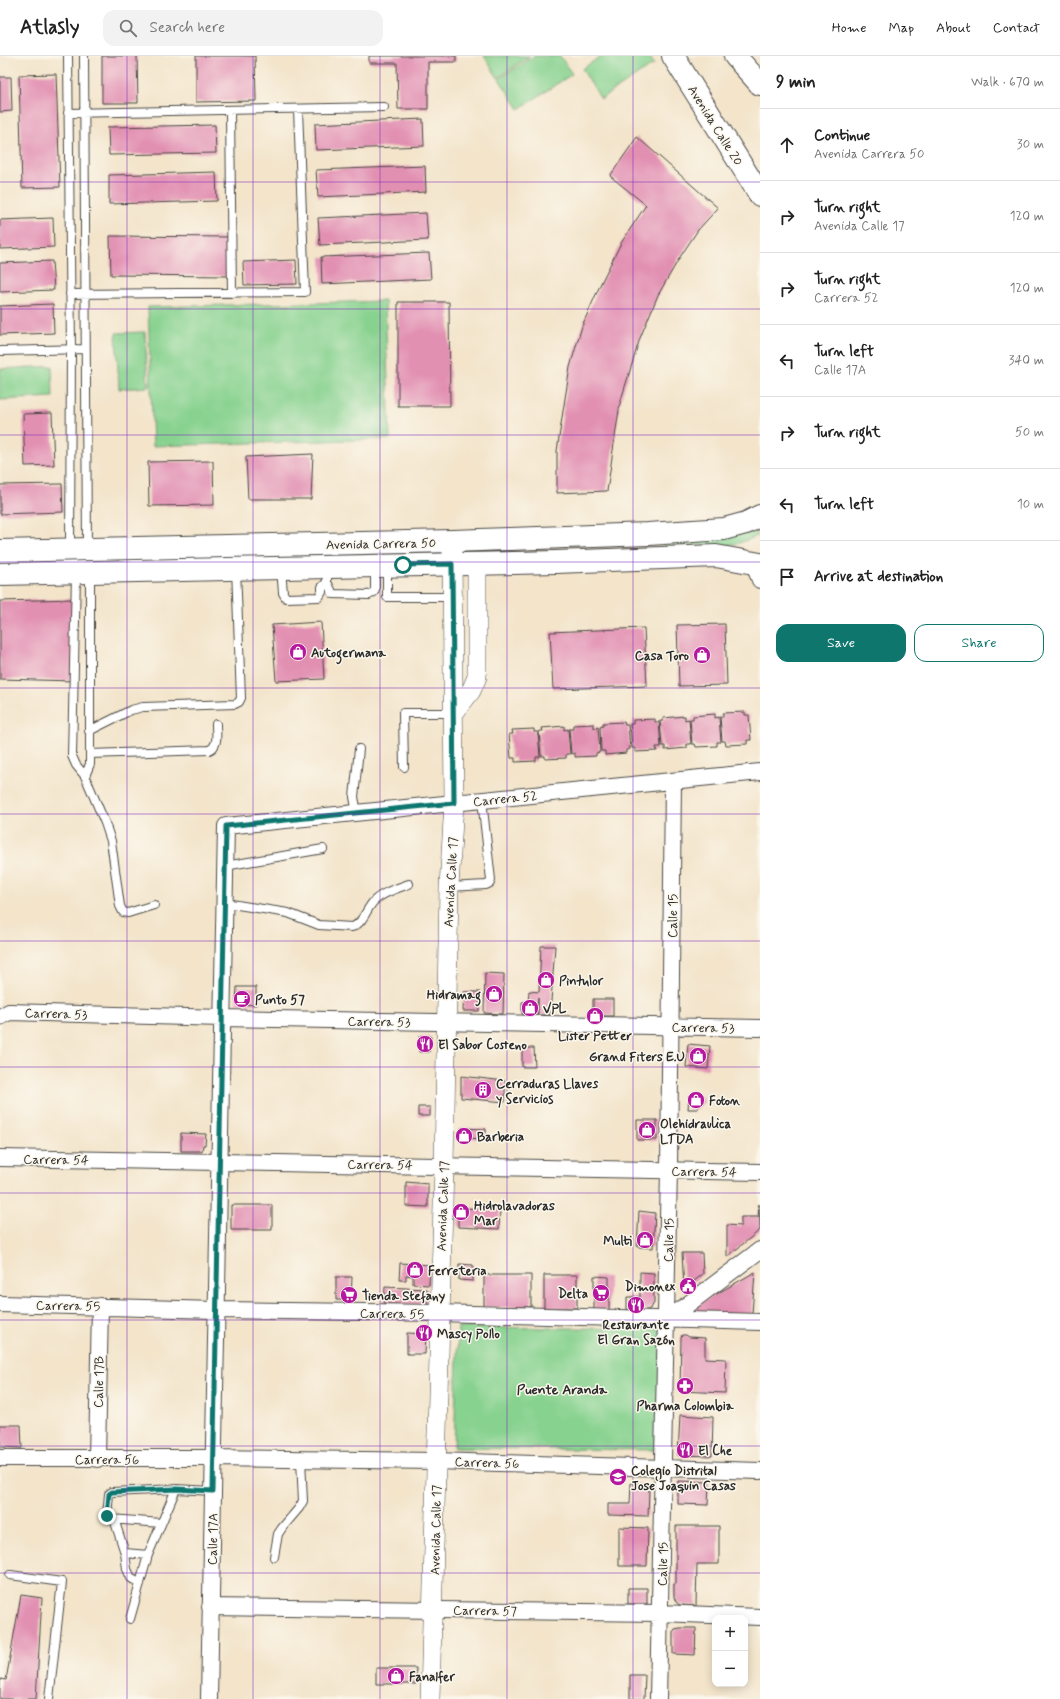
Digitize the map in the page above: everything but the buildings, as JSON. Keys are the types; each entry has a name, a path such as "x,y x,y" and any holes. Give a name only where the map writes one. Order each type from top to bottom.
{"main road":[{"name":"Avenida Calle 20","path":"673,56 760,195"},
{"path":"735,56 760,84"},
{"name":"Avenida Carrera 50","path":"0,574 281,568 327,574 381,566 477,564 640,547 724,529 746,523 760,516"},
{"name":"Avenida Carrera 50","path":"0,551 452,541 640,547 716,556 758,569"}],"street":[{"name":"Avenida Calle 17","path":"430,1699 444,1166 449,887 454,803 452,541"},
{"path":"454,713 471,691 477,677 477,564"},
{"name":"Carrera 52","path":"226,826 760,772"},
{"name":"Calle 15","path":"658,1699 667,1320 673,780"},
{"name":"Calle 17A","path":"209,1699 226,826"},
{"name":"Carrera 53","path":"0,1017 9,1012 222,1018 760,1028"},
{"name":"Carrera 54","path":"0,1158 760,1172"},
{"path":"667,1320 760,1250"},
{"name":"Carrera 55","path":"0,1304 216,1310 440,1313 760,1322"},
{"name":"Calle 17B","path":"97,1459 100,1306"},
{"name":"Carrera 56","path":"0,1458 213,1458 436,1461 760,1471"},
{"name":"Carrera 57","path":"210,1607 660,1613 760,1617"}],"lane":[{"path":"68,56 71,350 79,550"},
{"path":"79,550 85,349 84,56"},
{"path":"68,113 384,107"},
{"path":"70,294 305,292 298,109"},
{"path":"230,110 232,293"},
{"path":"0,351 85,349"},
{"path":"327,574 333,594 372,594 375,589 381,566"},
{"path":"381,566 387,597 452,597"},
{"path":"281,568 282,594 286,598 319,597 327,574"},
{"path":"89,731 131,710 143,707 235,704 239,702 241,698 236,569"},
{"path":"83,572 90,754 90,764 85,776"},
{"path":"83,572 72,756 76,765 85,776 99,807 111,841 122,912 128,913 154,905"},
{"path":"404,767 403,713 454,713"},
{"path":"90,754 208,750 213,748 216,744 216,724"},
{"path":"357,813 354,797 358,749"},
{"path":"449,887 486,885 490,883 491,880 482,800"},
{"path":"225,866 323,849"},
{"path":"224,902 288,913 319,925 352,927 356,926 360,922 371,905 380,896 409,884"},
{"path":"274,1556 278,1534 303,1501 301,1460"},
{"path":"160,1523 111,1519 107,1516 109,1494 112,1492 176,1489 213,1491"},
{"path":"130,1619 148,1554 160,1523 176,1489"},
{"path":"114,1519 131,1578 140,1584"},
{"path":"125,1553 148,1554"},
{"path":"10,1575 62,1582 49,1699"}],"green space":[{"path":"484,56 530,56 498,78"},
{"path":"534,56 560,56 572,74 519,109 499,79"},
{"path":"601,56 649,56 654,64 601,99 582,69"},
{"path":"385,301 390,439 153,446 148,307"},
{"path":"145,332 148,387 119,389 116,333"},
{"path":"52,366 53,397 0,400 0,369"},
{"path":"754,527 758,536 739,543 724,546 663,546 663,540"},
{"path":"458,1327 665,1329 659,1450 454,1448"}],"place":[{"name":"Autogermana","path":"298,652"},
{"name":"Casa Toro","path":"702,655"},
{"name":"Pintulor","path":"546,980"},
{"name":"Hidramag","path":"494,994"},
{"name":"Punto 57","path":"242,999"},
{"name":"VPL","path":"530,1008"},
{"name":"Lister Petter","path":"595,1016"},
{"name":"El Sabor Costeno","path":"425,1044"},
{"name":"Grand Fiters E.U","path":"698,1056"},
{"name":"Cerraduras Llaves y Servicios","path":"483,1090"},
{"name":"Foton","path":"696,1100"},
{"name":"Olehidraulica LTDA","path":"647,1130"},
{"name":"Barberia","path":"464,1136"},
{"name":"Hidrolavadoras Mar","path":"461,1212"},
{"name":"Multi","path":"645,1240"},
{"name":"Ferreteria","path":"415,1270"},
{"name":"Dimonex","path":"688,1286"},
{"name":"Delta","path":"601,1293"},
{"name":"Tienda Stefany","path":"349,1295"},
{"name":"Restaurante El Gran Sazón","path":"636,1305"},
{"name":"Mascy Pollo","path":"424,1333"},
{"name":"Pharma Colombia","path":"685,1386"},
{"name":"El Che","path":"685,1450"},
{"name":"Colegio Distrital Jose Joaquin Casas","path":"618,1477"},
{"name":"Fanalfer","path":"396,1676"}],"district":[{"name":"Puente Aranda","path":"562,1389"}],"route":[{"path":"107,1516 109,1494 112,1492 176,1489 213,1491 226,826 454,803 452,564 403,565"}]}
